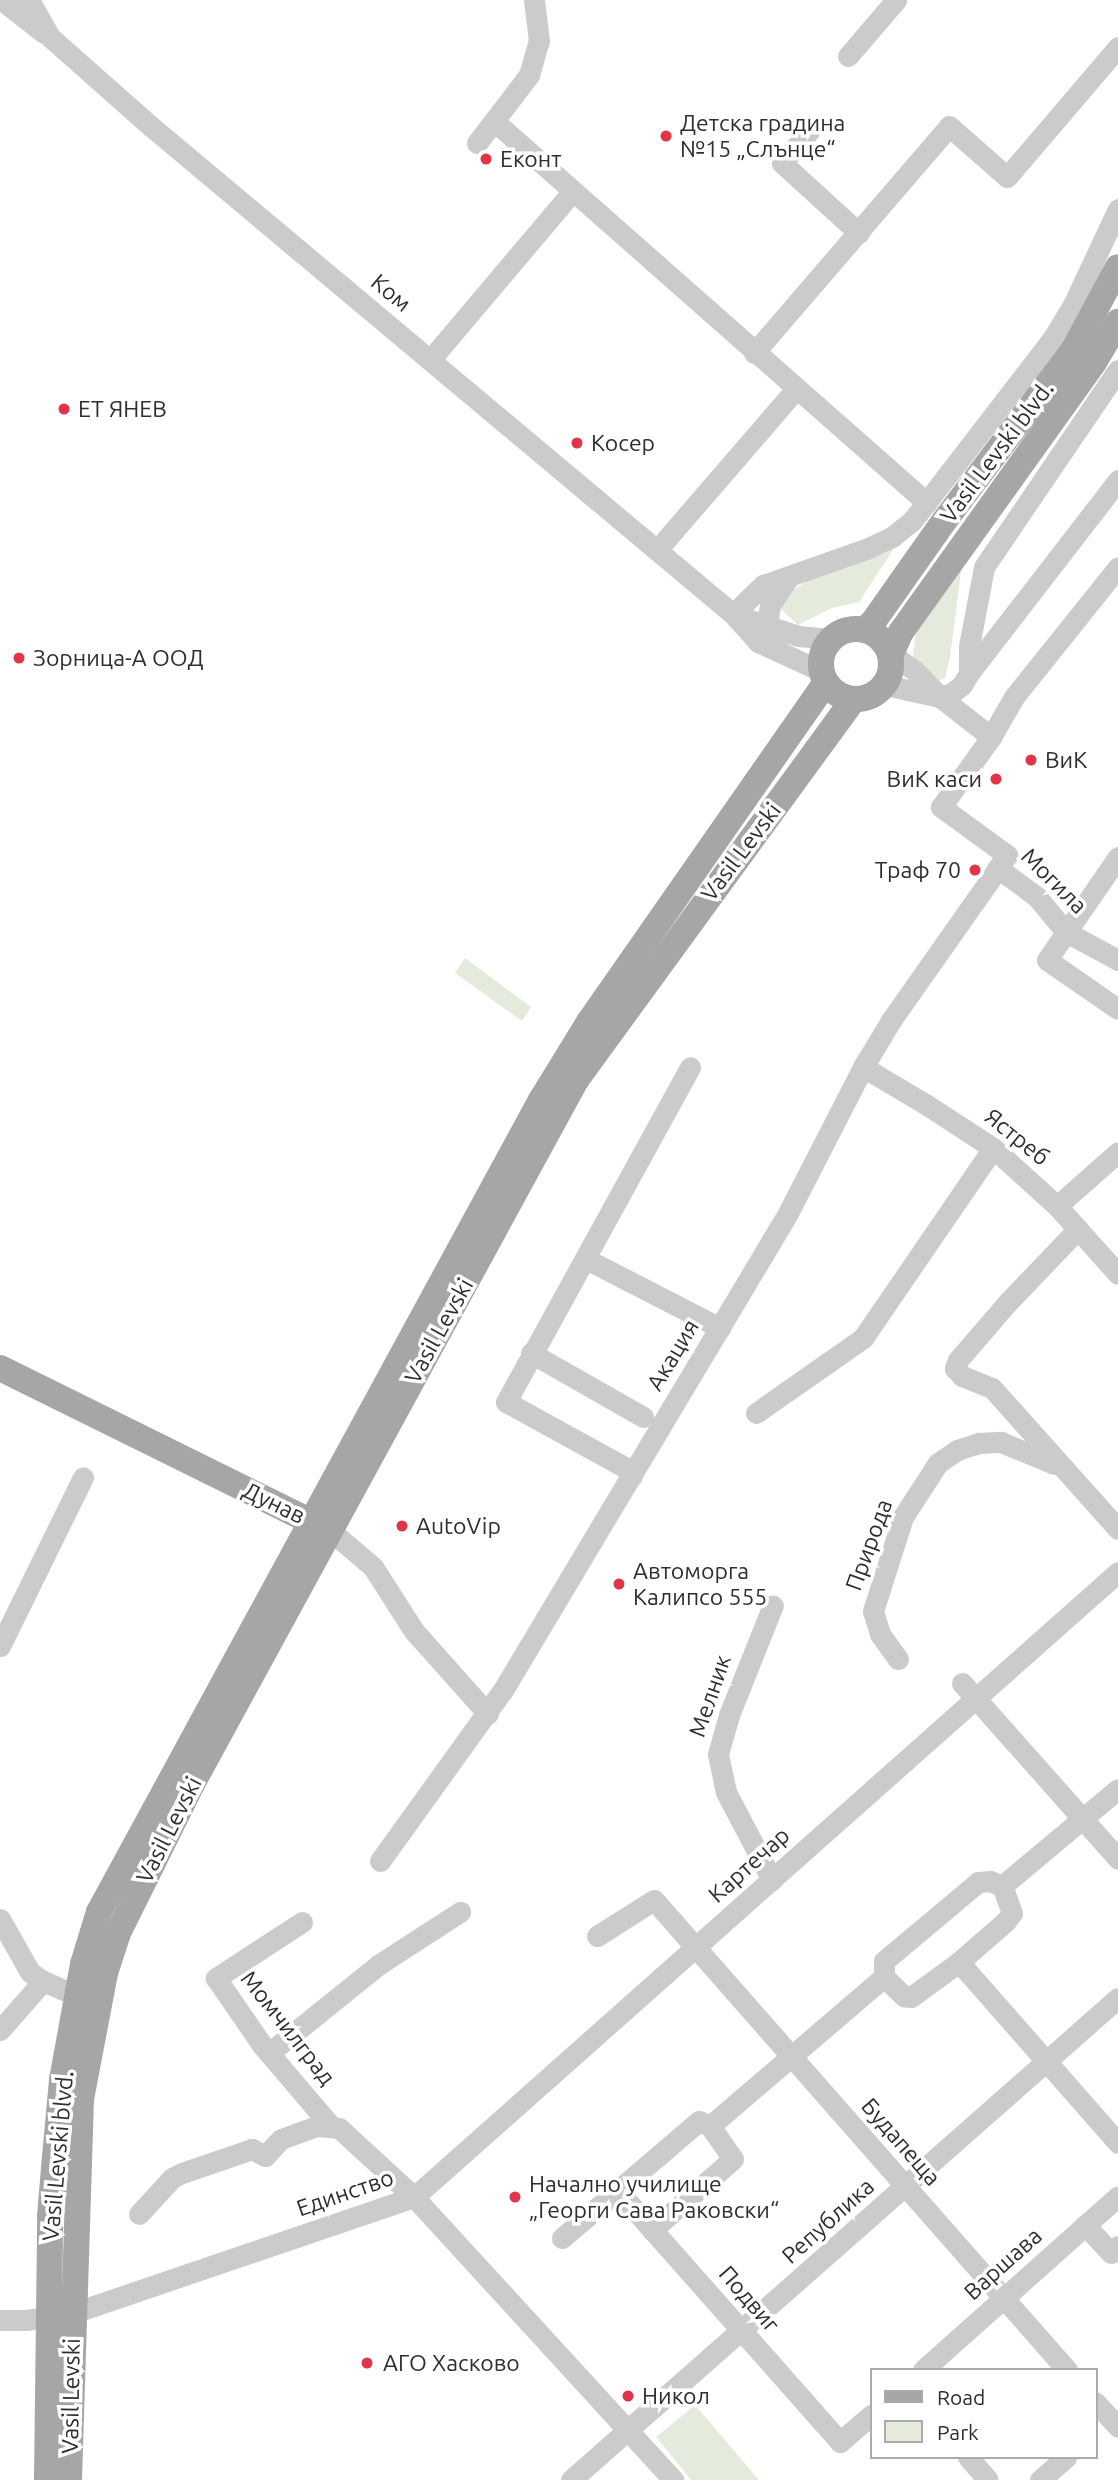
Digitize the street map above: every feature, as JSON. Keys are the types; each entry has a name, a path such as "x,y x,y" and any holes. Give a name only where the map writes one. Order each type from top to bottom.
{"main road":[{"name":"Vasil Levski blvd.","path":"864,629 873,622 933,537 1073,351 1118,267"},
{"name":"Vasil Levski blvd.","path":"891,654 901,632 1094,362 1118,322"},
{"path":"864,629 878,637 891,654 892,667 885,685 876,694 853,700 842,697 823,677 823,653 831,639 851,630 864,629"},
{"name":"Vasil Levski","path":"89,2001 83,1964 99,1912 321,1526 541,1100 589,1022 718,836 823,677"},
{"name":"Vasil Levski","path":"321,1526 364,1465 513,1201 576,1080 853,700"},
{"name":"Дунав","path":"0,1368 321,1526"},
{"name":"Vasil Levski blvd.","path":"61,2315 89,2001"},
{"name":"Vasil Levski","path":"47,2480 61,2315"},
{"name":"Vasil Levski","path":"61,2315 69,2480"}],"street":[{"path":"2,0 50,37"},
{"name":"Ком","path":"29,0 50,37 153,128 733,614"},
{"path":"477,143 529,75 539,41 534,0"},
{"path":"848,56 896,0"},
{"path":"754,353 949,126 1007,177 1118,47"},
{"path":"494,121 927,503"},
{"path":"810,130 782,163 859,233"},
{"path":"430,360 572,192"},
{"path":"733,614 763,585 774,579 789,577 892,537 927,503 1064,322 1118,209"},
{"path":"969,673 969,646 984,567 1118,370"},
{"path":"657,550 796,390"},
{"path":"885,685 940,697 952,694 1118,480"},
{"path":"891,654 915,671 940,697 991,737 1014,697 1118,567"},
{"path":"767,626 771,605 789,577"},
{"path":"733,614 798,636 831,639"},
{"path":"733,614 758,642 823,677"},
{"name":"Могила","path":"991,737 941,807 1007,855 998,868 1037,897 1066,932 1118,960"},
{"path":"1118,857 1047,960 1118,1009"},
{"name":"Акация","path":"380,1860 488,1714 787,1215 863,1067 892,1019 998,868"},
{"path":"632,1476 628,1469 506,1402 690,1067"},
{"name":"Ястреб","path":"863,1067 928,1105 993,1148 1057,1206 1118,1274"},
{"path":"756,1413 863,1338 993,1148"},
{"path":"1057,1206 1118,1152"},
{"path":"1078,1229 958,1360 955,1368 962,1376 992,1388 1118,1529"},
{"path":"586,1259 720,1328"},
{"path":"531,1353 643,1417"},
{"name":"Природа","path":"898,1659 880,1634 873,1611 903,1517 938,1463 957,1450 979,1443 1001,1442 1022,1448 1066,1470"},
{"path":"0,1646 83,1478"},
{"name":"Дунав","path":"321,1526 373,1567 414,1631 488,1714"},
{"name":"Картечар","path":"414,2197 1118,1572"},
{"name":"Мелник","path":"772,1880 726,1792 718,1754 729,1714 773,1605"},
{"path":"962,1683 1118,1859"},
{"path":"1002,1886 1118,1789"},
{"path":"990,1881 1002,1886 1012,1913 1006,1922 959,1962 911,1997 904,1996 884,1977 884,1961 978,1882 990,1881"},
{"name":"Будапеща","path":"597,1936 654,1900 694,1949 1065,2368"},
{"path":"269,2053 378,1965 460,1912"},
{"path":"0,1919 30,1972 43,1981 89,2001"},
{"name":"Момчилград","path":"302,1922 216,1978 269,2053 330,2125 346,2132 414,2197"},
{"path":"959,1962 1118,2143"},
{"path":"710,2126 793,2058 884,1977"},
{"path":"0,2030 43,1981"},
{"name":"Република","path":"570,2480 743,2332 1118,1998"},
{"path":"562,2238 699,2121 710,2126 733,2159 652,2230"},
{"path":"139,2214 172,2178 182,2173 252,2148 265,2155 281,2139 317,2126 330,2125"},
{"name":"Подвиг","path":"618,2191 840,2442 870,2416"},
{"name":"Варшава","path":"925,2368 1118,2196"},
{"name":"Единство","path":"0,2320 61,2315 414,2197 673,2480"},
{"path":"1085,2225 1111,2253 1118,2246"},
{"path":"1097,2405 1110,2422"},
{"path":"970,2459 988,2480"},
{"path":"1040,2480 1064,2459"}],"green space":[{"path":"900,539 859,602 832,608 798,625 780,608 789,593 813,577"},
{"path":"962,564 950,657 945,678 937,681 919,672 913,654 916,632"},
{"path":"465,958 531,1007 522,1021 455,973"},
{"path":"695,2405 759,2480 691,2480 656,2437"}],"place":[{"name":"Детска градина №15 „Слънце“","path":"666,136"},
{"name":"Еконт","path":"486,159"},
{"name":"ЕТ ЯНЕВ","path":"64,409"},
{"name":"Косер","path":"577,443"},
{"name":"Зорница-А ООД","path":"19,658"},
{"name":"ВиК","path":"1031,760"},
{"name":"ВиК каси","path":"996,779"},
{"name":"Траф 70","path":"975,870"},
{"name":"AutoVip","path":"402,1526"},
{"name":"Автоморга Калипсо 555","path":"619,1584"},
{"name":"Начално училище „Георги Сава Раковски“","path":"515,2197"},
{"name":"АГО Хасково","path":"367,2363"},
{"name":"Никол","path":"628,2396"}]}
